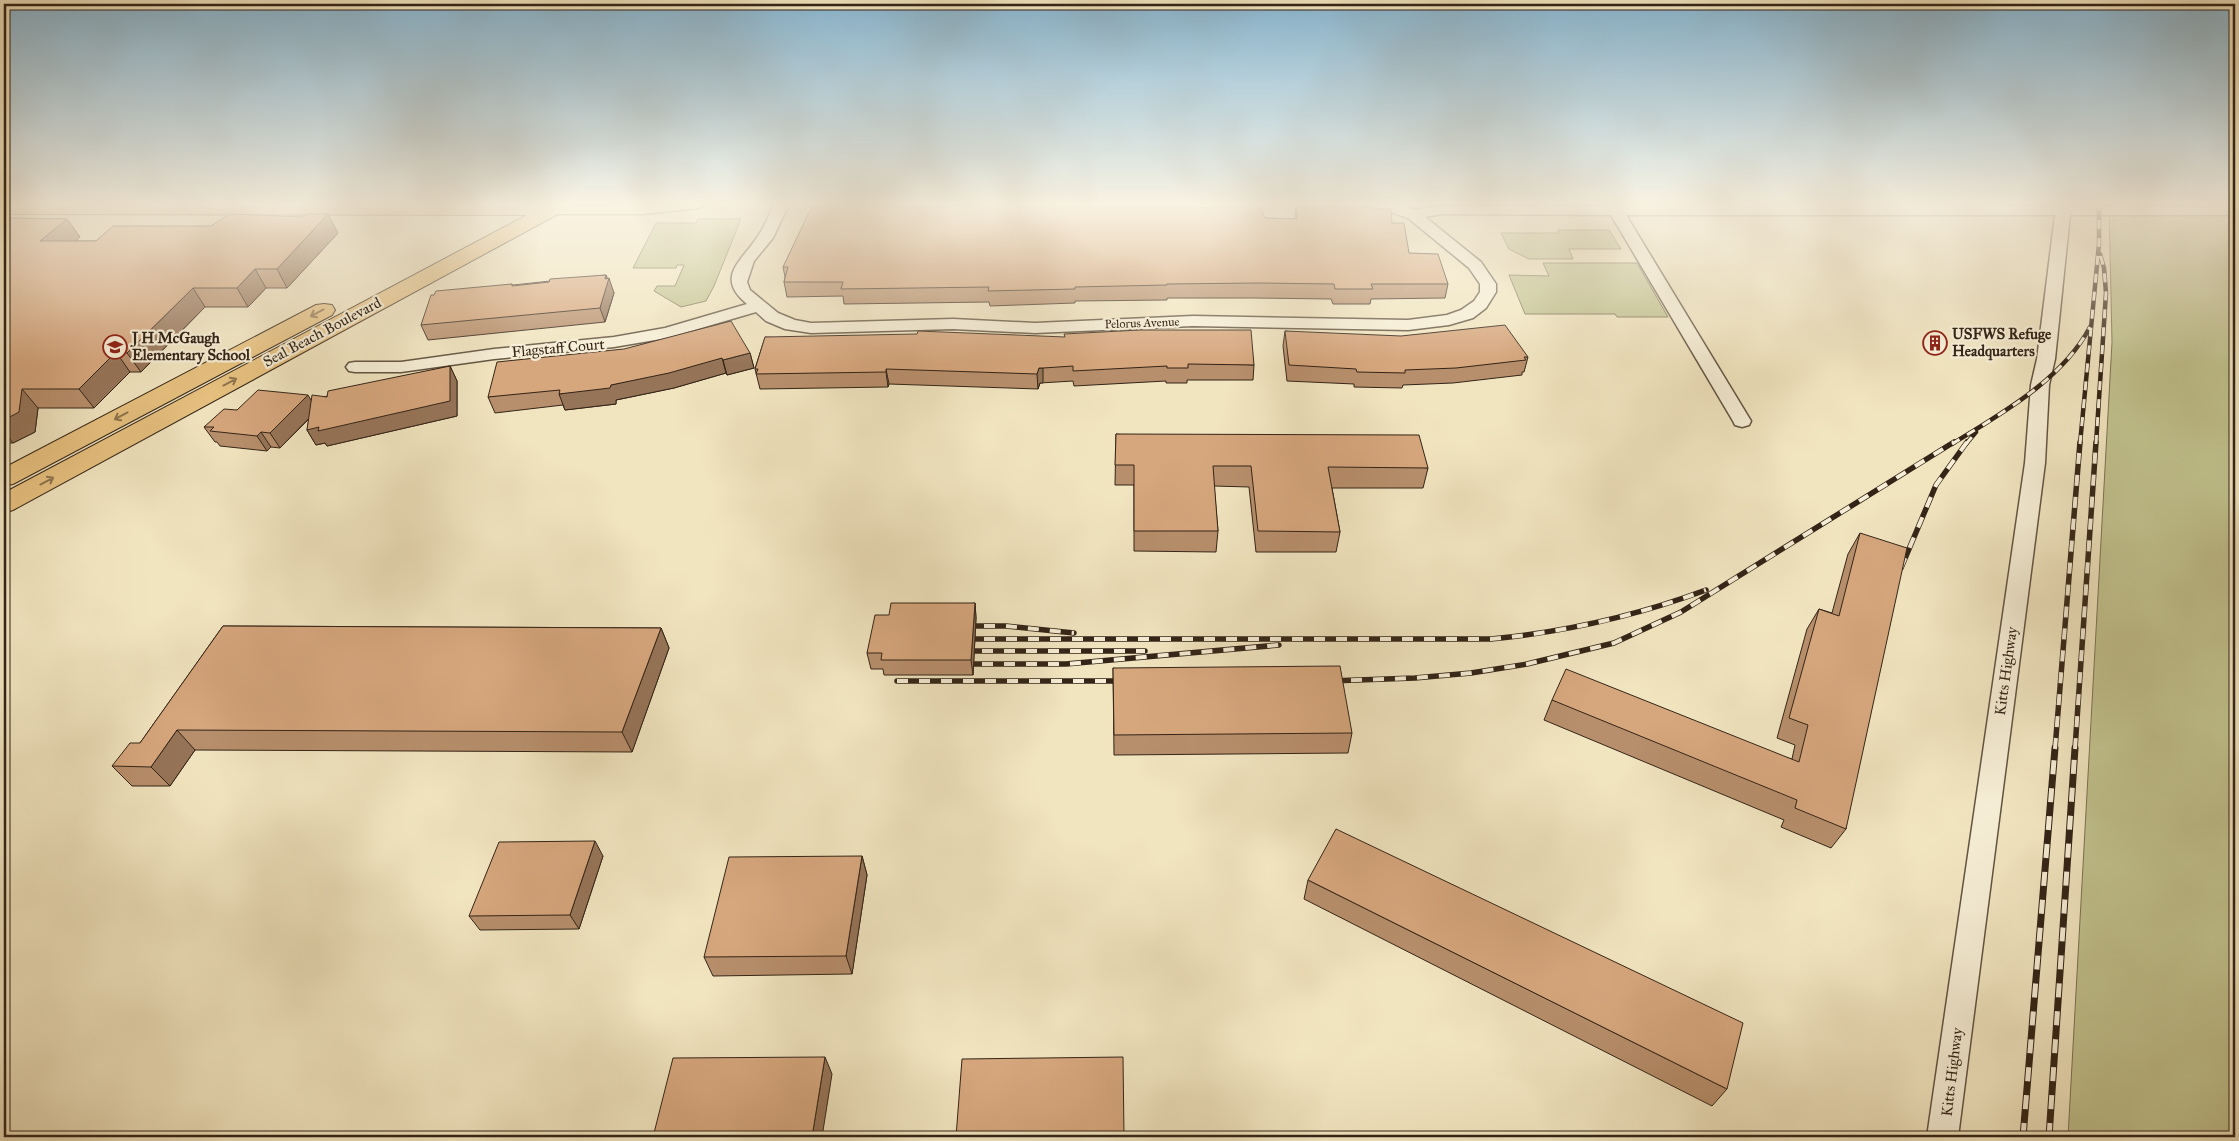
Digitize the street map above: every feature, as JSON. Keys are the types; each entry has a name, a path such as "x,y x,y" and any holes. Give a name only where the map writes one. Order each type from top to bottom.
{"main road":[{"name":"Seal Beach Boulevard","path":"4,478 424,257"},
{"name":"Seal Beach Boulevard","path":"4,504 463,257"}],"street":[{"name":"Pelorus Avenue","path":"749,257 739,282 742,292 772,317 791,325 810,328 953,324 1035,328 1193,321 1394,326 1449,320 1467,314 1480,304 1488,292 1488,284 1476,265 1466,257"},
{"path":"1644,257 1742,421"},
{"name":"Kitts Highway","path":"1943,1137 2035,463 2040,385 2046,359 2057,257"},
{"name":"Flagstaff Court","path":"355,366 401,367 494,354 614,342 667,333 758,306"}],"green space":[{"path":"638,257 726,257 706,301 681,307 654,291 657,286 675,286 684,265 677,265 676,268 633,268"},
{"path":"1525,257 1572,257 1573,259 1529,259"},
{"path":"2110,257 2235,257 2235,1137 2068,1137 2112,342"},
{"path":"1543,263 1637,263 1668,317 1617,317 1615,314 1525,314 1509,275 1549,276"}],"building":[{"path":"4,257 288,257 277,269 255,269 237,288 193,288 127,353 116,352 79,389 22,389 19,412 4,420"},
{"path":"788,257 1439,257 1448,284 1371,284 1373,289 1335,289 1334,284 1257,283 1167,284 988,291 989,287 841,289 843,282 784,282 788,267 783,267"},
{"path":"606,275 605,279 609,278 600,308 421,325 431,295 434,295 436,291 512,284 512,286 549,282 550,279"},
{"path":"731,321 750,353 611,385 610,388 559,394 560,390 488,397 497,362 624,349"},
{"path":"1505,325 1528,357 1524,357 1526,360 1456,368 1405,370 1405,373 1357,372 1356,369 1289,365 1285,331 1401,336"},
{"path":"1140,330 1251,330 1254,365 1188,364 1188,368 1167,368 1167,366 1073,371 1073,366 1039,368 1037,374 886,369 886,372 756,374 758,369 755,369 765,337 917,334 918,331 1065,337 1064,334"},
{"path":"450,366 450,401 318,431 319,427 307,430 312,395 327,397 328,391"},
{"path":"258,390 308,395 270,433 261,432 257,436 210,431 214,427 204,427 224,409 237,410"},
{"path":"1116,434 1419,435 1428,468 1328,467 1340,532 1258,531 1251,466 1213,466 1218,531 1134,531 1134,465 1115,465"},
{"path":"1860,533 1907,548 1846,829 1795,808 1797,800 1552,700 1566,669 1799,762 1808,725 1789,718 1819,609 1839,616"},
{"path":"891,603 975,603 971,660 881,660 882,653 867,653 875,615 889,615"},
{"path":"223,626 661,628 622,732 177,730 151,767 112,766 130,743 140,743"},
{"path":"1340,666 1352,733 1114,735 1113,668"},
{"path":"1336,829 1743,1023 1727,1089 1308,880"},
{"path":"595,841 570,915 469,916 499,842"},
{"path":"862,856 846,956 704,957 729,857"},
{"path":"825,1057 812,1137 653,1137 673,1058"},
{"path":"1123,1057 1124,1137 956,1137 962,1059"}],"railway":[{"path":"2080,444 2098,257"},
{"path":"2096,444 2106,293 2104,268 2101,257"},
{"path":"1952,444 1991,420 2047,379 2064,363 2090,327"},
{"path":"1966,444 1976,432"},
{"path":"1329,681 1415,678 1471,673 1527,664 1614,643 1681,612 1954,442"},
{"path":"1901,568 1936,485 1967,442"},
{"path":"2055,749 2080,442"},
{"path":"2075,749 2096,442"},
{"path":"962,639 1491,639 1546,632 1600,622 1653,608 1706,590"},
{"path":"962,626 1006,626 1074,633"},
{"path":"960,664 1066,664 1279,645"},
{"path":"960,651 1145,651"},
{"path":"897,681 1126,681"},
{"path":"2023,1137 2055,748"},
{"path":"2049,1137 2075,748"}],"place":[{"name":"USFWS Refuge Headquarters","path":"1935,343"},
{"name":"J H McGaugh Elementary School","path":"115,347"}]}
